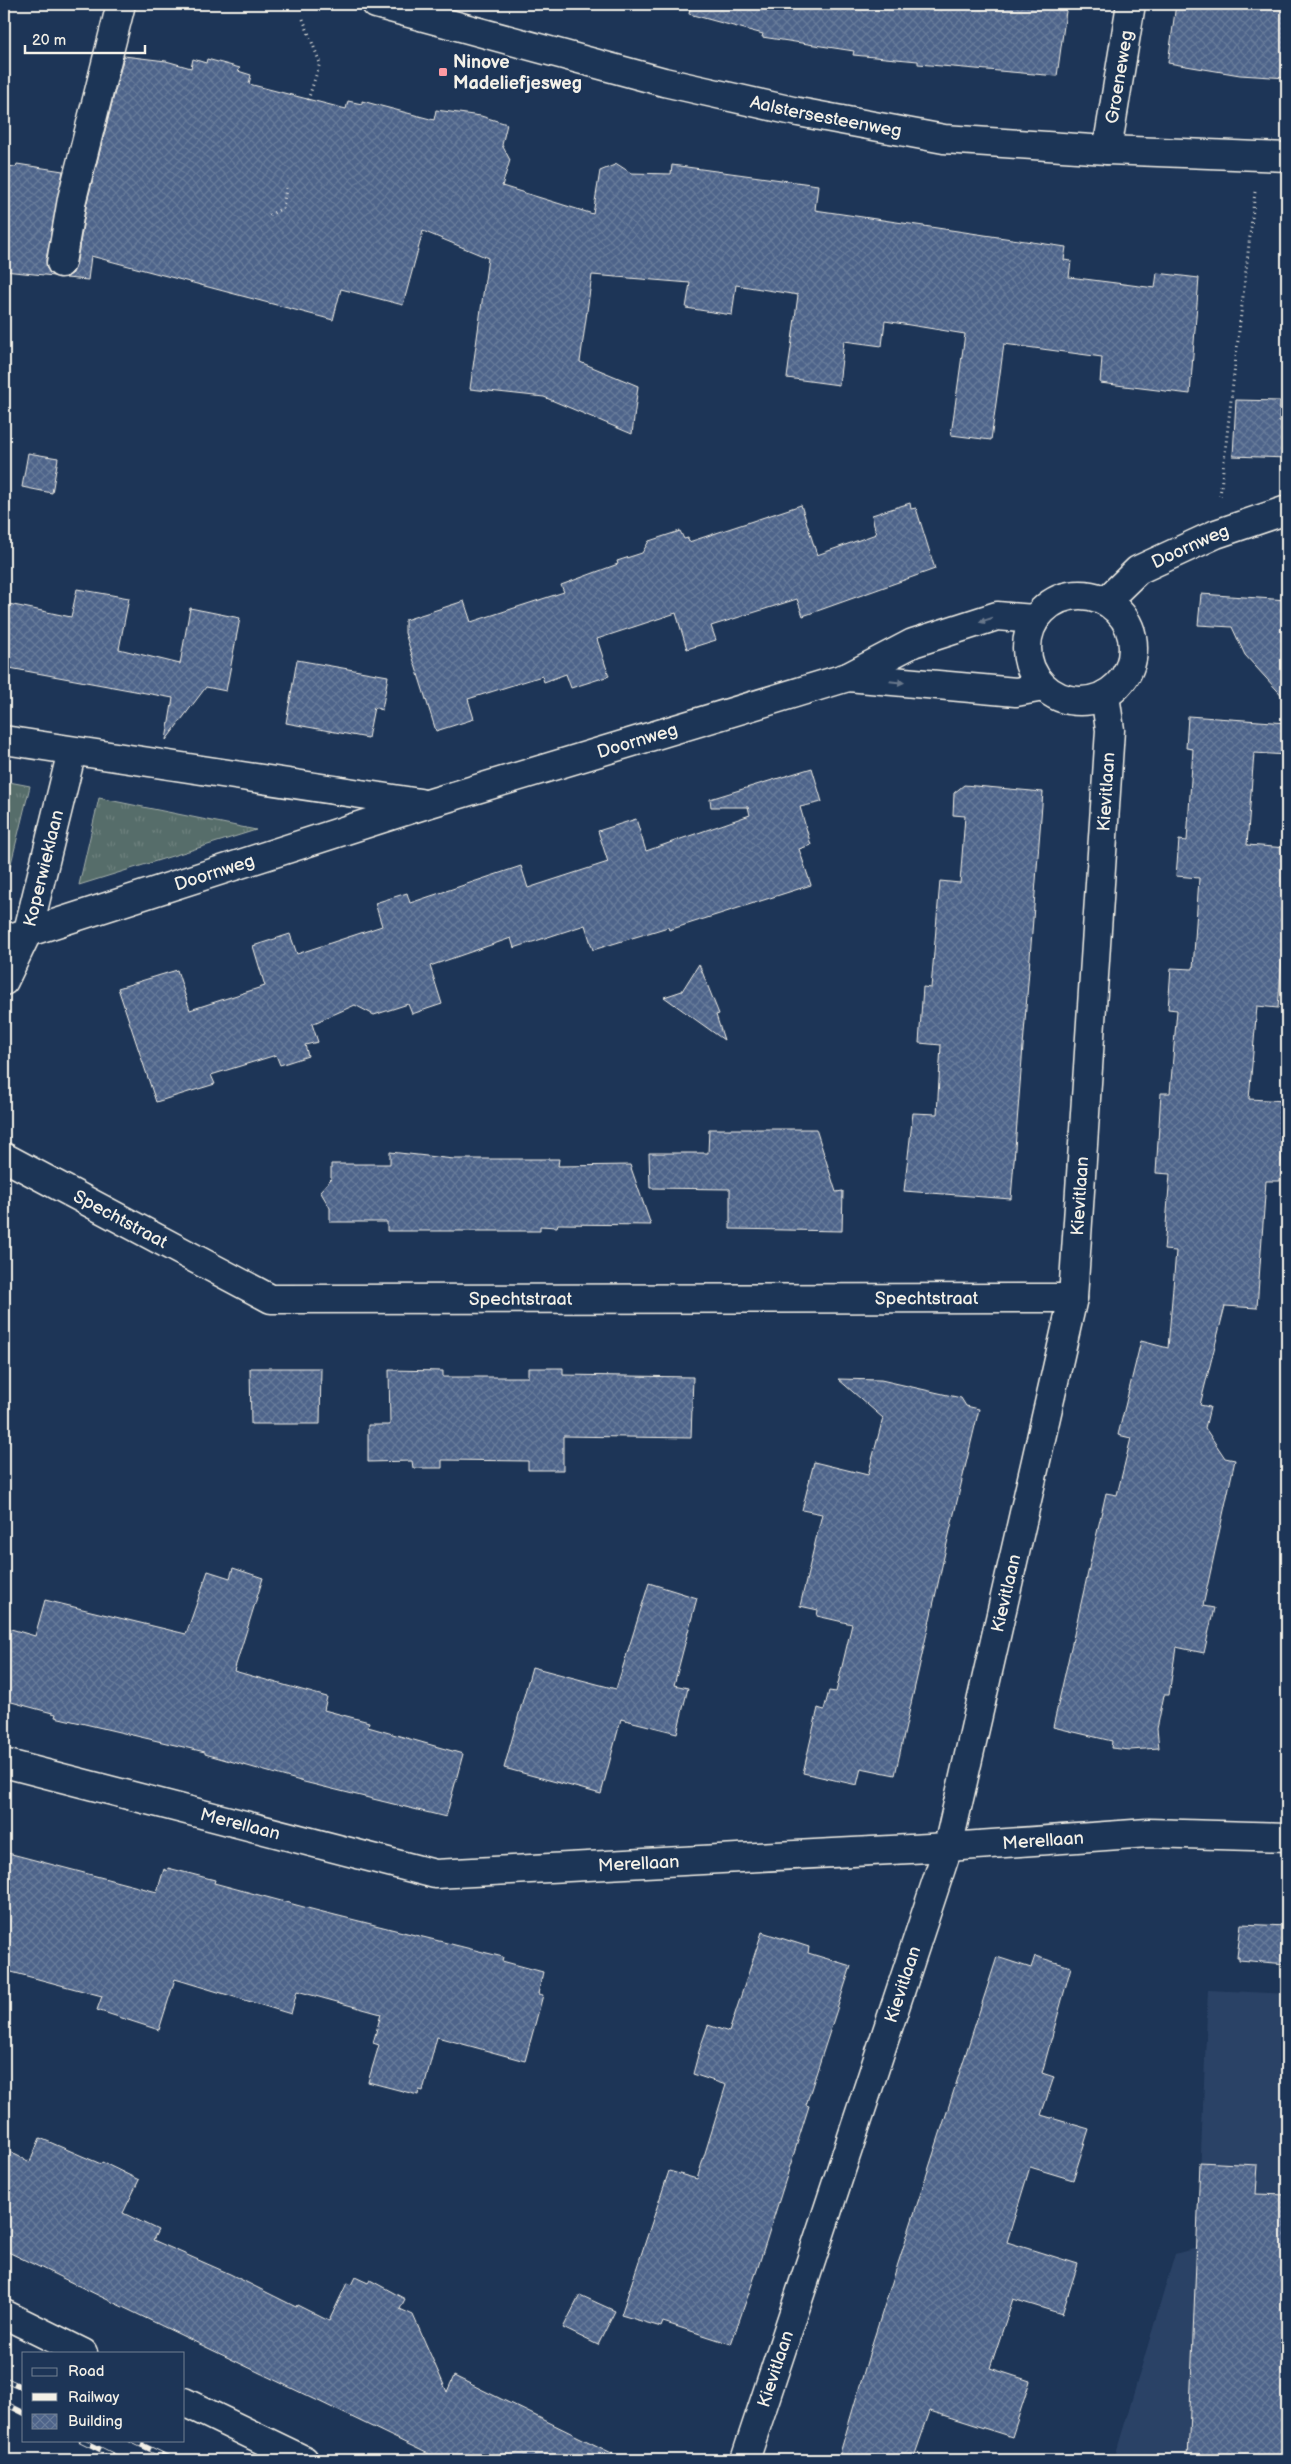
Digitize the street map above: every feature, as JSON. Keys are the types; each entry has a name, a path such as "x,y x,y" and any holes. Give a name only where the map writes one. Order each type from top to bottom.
{"street":[{"path":"61,263 72,199 121,4"},
{"name":"Aalstersesteenweg","path":"376,4 664,82 793,112 944,139 1107,150 1287,157"},
{"name":"Groeneweg","path":"1107,150 1131,4"},
{"name":"Doornweg","path":"1106,601 1138,570 1216,534 1287,510"},
{"path":"1077,595 1106,601 1119,612 1130,630 1133,654 1124,678 1105,695 1087,701 1066,699 1043,687 1031,671 1026,644 1034,619 1052,602 1077,595"},
{"name":"Doornweg","path":"16,935 426,804 848,677 913,643 997,616 1034,619"},
{"name":"Doornweg","path":"848,677 1016,692 1043,687"},
{"name":"Kievitlaan","path":"745,2460 948,1847 1073,1298 1110,730 1105,695"},
{"name":"Doornweg","path":"4,740 426,804"},
{"name":"Koperwieklaan","path":"4,981 16,935 72,751"},
{"name":"Spechtstraat","path":"4,1158 271,1299 1073,1298"},
{"name":"Merellaan","path":"4,1763 435,1874 948,1847 1148,1833 1287,1837"},
{"path":"4,2314 81,2352"},
{"path":"185,2402 304,2460"}],"path":[{"path":"303,19 320,63 308,100"},
{"path":"1216,534 1259,156"},
{"path":"269,215 283,208 286,188"}],"shaded area":[{"path":"1208,1990 1287,1994 1287,2460 1114,2460 1175,2254 1197,2248"}],"green space":[{"path":"4,781 30,786 4,892"},
{"path":"99,798 256,830 79,885"}],"building":[{"path":"691,4 1067,4 1057,76 918,64 918,61 853,55 854,51 762,37 763,34 689,14"},
{"path":"1176,4 1287,4 1287,78 1240,75 1168,63"},
{"path":"124,56 166,61 191,68 193,59 206,63 207,59 240,68 238,71 251,75 249,84 346,109 348,101 362,104 362,101 434,120 436,110 481,116 507,124 502,145 510,160 502,186 593,214 600,171 617,164 631,173 671,174 672,165 818,185 815,210 1066,247 1064,260 1071,261 1069,277 1155,288 1157,273 1199,278 1190,394 1100,383 1102,357 1004,344 991,440 951,435 965,334 885,321 882,346 844,341 839,385 787,378 798,295 736,285 732,315 686,308 690,283 592,275 580,362 638,386 632,434 544,397 470,389 488,258 423,231 403,305 341,289 333,320 91,256 88,280 66,278 73,273 76,266 87,202"},
{"path":"17,164 63,171 46,260 47,269 54,276 4,271 4,182 6,166 16,167"},
{"path":"1236,400 1280,401 1279,421 1287,421 1287,458 1233,456"},
{"path":"28,453 58,458 52,493 22,487"},
{"path":"910,503 911,509 916,508 935,569 803,616 797,599 711,626 716,640 687,649 676,613 597,639 609,676 571,688 566,674 544,682 542,676 468,699 474,719 436,731 405,633 405,620 464,601 471,622 564,592 561,585 618,564 617,561 642,553 649,541 680,531 684,539 688,538 689,542 801,505 817,555 876,534 872,515"},
{"path":"77,589 129,598 119,649 180,664 190,608 240,618 226,691 206,687 166,740 173,698 4,667 4,603 71,617"},
{"path":"1201,594 1287,600 1287,701 1245,655 1232,627 1198,625"},
{"path":"297,660 388,676 382,710 374,707 368,738 286,723"},
{"path":"1188,716 1287,723 1287,755 1254,753 1247,845 1287,848 1287,934 1284,933 1278,1008 1257,1006 1249,1099 1286,1101 1280,1181 1266,1181 1257,1308 1225,1306 1200,1405 1210,1407 1205,1428 1225,1458 1235,1460 1203,1606 1214,1608 1204,1653 1176,1647 1169,1695 1164,1695 1157,1729 1159,1748 1130,1750 1111,1748 1112,1741 1053,1727 1106,1493 1117,1495 1131,1438 1118,1435 1141,1341 1168,1348 1176,1251 1164,1250 1170,1174 1156,1173 1161,1093 1170,1093 1177,1010 1168,1009 1171,968 1193,969 1199,878 1176,876 1179,840 1187,841 1193,749 1186,748"},
{"path":"812,768 822,802 800,807 811,845 799,849 811,885 669,930 668,927 593,950 585,925 514,948 511,938 430,966 442,1004 412,1014 408,1004 374,1015 355,1005 312,1024 318,1042 305,1045 308,1056 280,1065 276,1055 211,1075 215,1084 156,1102 118,988 177,970 190,1010 265,986 253,946 290,934 297,954 382,926 375,903 407,893 410,903 521,866 528,888 608,862 598,831 636,819 646,851 750,815 748,807 711,807 710,799"},
{"path":"964,785 1043,792 1011,1199 904,1191 913,1113 937,1114 941,1045 919,1043 923,987 931,988 940,881 960,883 965,816 953,815 954,793"},
{"path":"699,964 719,1014 716,1015 724,1040 664,997 682,991"},
{"path":"709,1129 816,1129 836,1192 843,1191 842,1231 730,1229 730,1189 650,1188 649,1153 708,1153"},
{"path":"390,1152 454,1159 559,1159 558,1166 630,1165 651,1225 558,1224 557,1227 540,1226 540,1231 387,1231 387,1222 330,1222 330,1208 320,1191 331,1179 331,1164 390,1164"},
{"path":"250,1368 321,1368 320,1424 251,1424"},
{"path":"528,1368 563,1368 563,1375 693,1377 691,1438 563,1436 563,1470 528,1470 528,1461 442,1460 442,1468 413,1468 412,1461 368,1462 368,1425 390,1425 389,1370 443,1371 443,1377 528,1377"},
{"path":"838,1379 881,1380 961,1398 966,1406 979,1409 895,1775 861,1768 857,1785 803,1773 818,1708 824,1710 829,1691 836,1692 852,1624 817,1616 818,1610 800,1606 822,1514 802,1510 814,1462 868,1475 883,1418"},
{"path":"233,1568 263,1578 234,1671 327,1697 324,1710 369,1722 368,1727 463,1754 446,1817 304,1782 205,1754 205,1752 55,1717 56,1714 4,1700 4,1627 35,1636 45,1600 186,1634 208,1571 230,1578"},
{"path":"649,1583 697,1598 674,1685 688,1688 677,1733 621,1719 601,1794 504,1768 532,1667 616,1689"},
{"path":"4,1852 157,1892 164,1869 167,1871 168,1868 215,1880 214,1883 315,1910 503,1957 502,1961 543,1972 538,1994 543,1995 525,2061 437,2037 423,2091 419,2090 418,2095 368,2082 379,2045 373,2043 381,2014 297,1991 291,2014 175,1979 159,2030 97,2010 102,1996 4,1970"},
{"path":"1241,1924 1287,1926 1287,1964 1239,1960 1239,1957 1237,1957"},
{"path":"762,1932 809,1947 808,1953 851,1966 806,2105 809,2106 758,2267 731,2344 663,2322 661,2327 621,2315 669,2171 697,2179 726,2085 693,2074 699,2051 708,2025 729,2032"},
{"path":"1035,1956 1071,1967 1042,2073 1054,2077 1041,2115 1089,2129 1073,2180 1030,2167 1007,2242 1078,2264 1062,2314 1013,2299 990,2368 1030,2381 1012,2437 930,2411 913,2460 838,2460 873,2341 997,1957 1031,1968"},
{"path":"40,2138 101,2164 102,2162 139,2180 123,2213 158,2230 153,2240 329,2321 347,2283 351,2285 355,2277 368,2283 370,2280 405,2299 400,2309 413,2315 447,2392 454,2376 626,2460 441,2460 4,2250 4,2149 30,2162"},
{"path":"1200,2162 1258,2165 1256,2194 1287,2195 1287,2460 1188,2460"},
{"path":"580,2295 615,2311 598,2345 563,2328"}],"railway":[{"path":"4,2379 22,2387"},
{"path":"4,2403 22,2412"},
{"path":"85,2442 122,2460"},
{"path":"135,2442 173,2460"}],"place":[{"name":"Ninove Madeliefjesweg","path":"443,72"}]}
